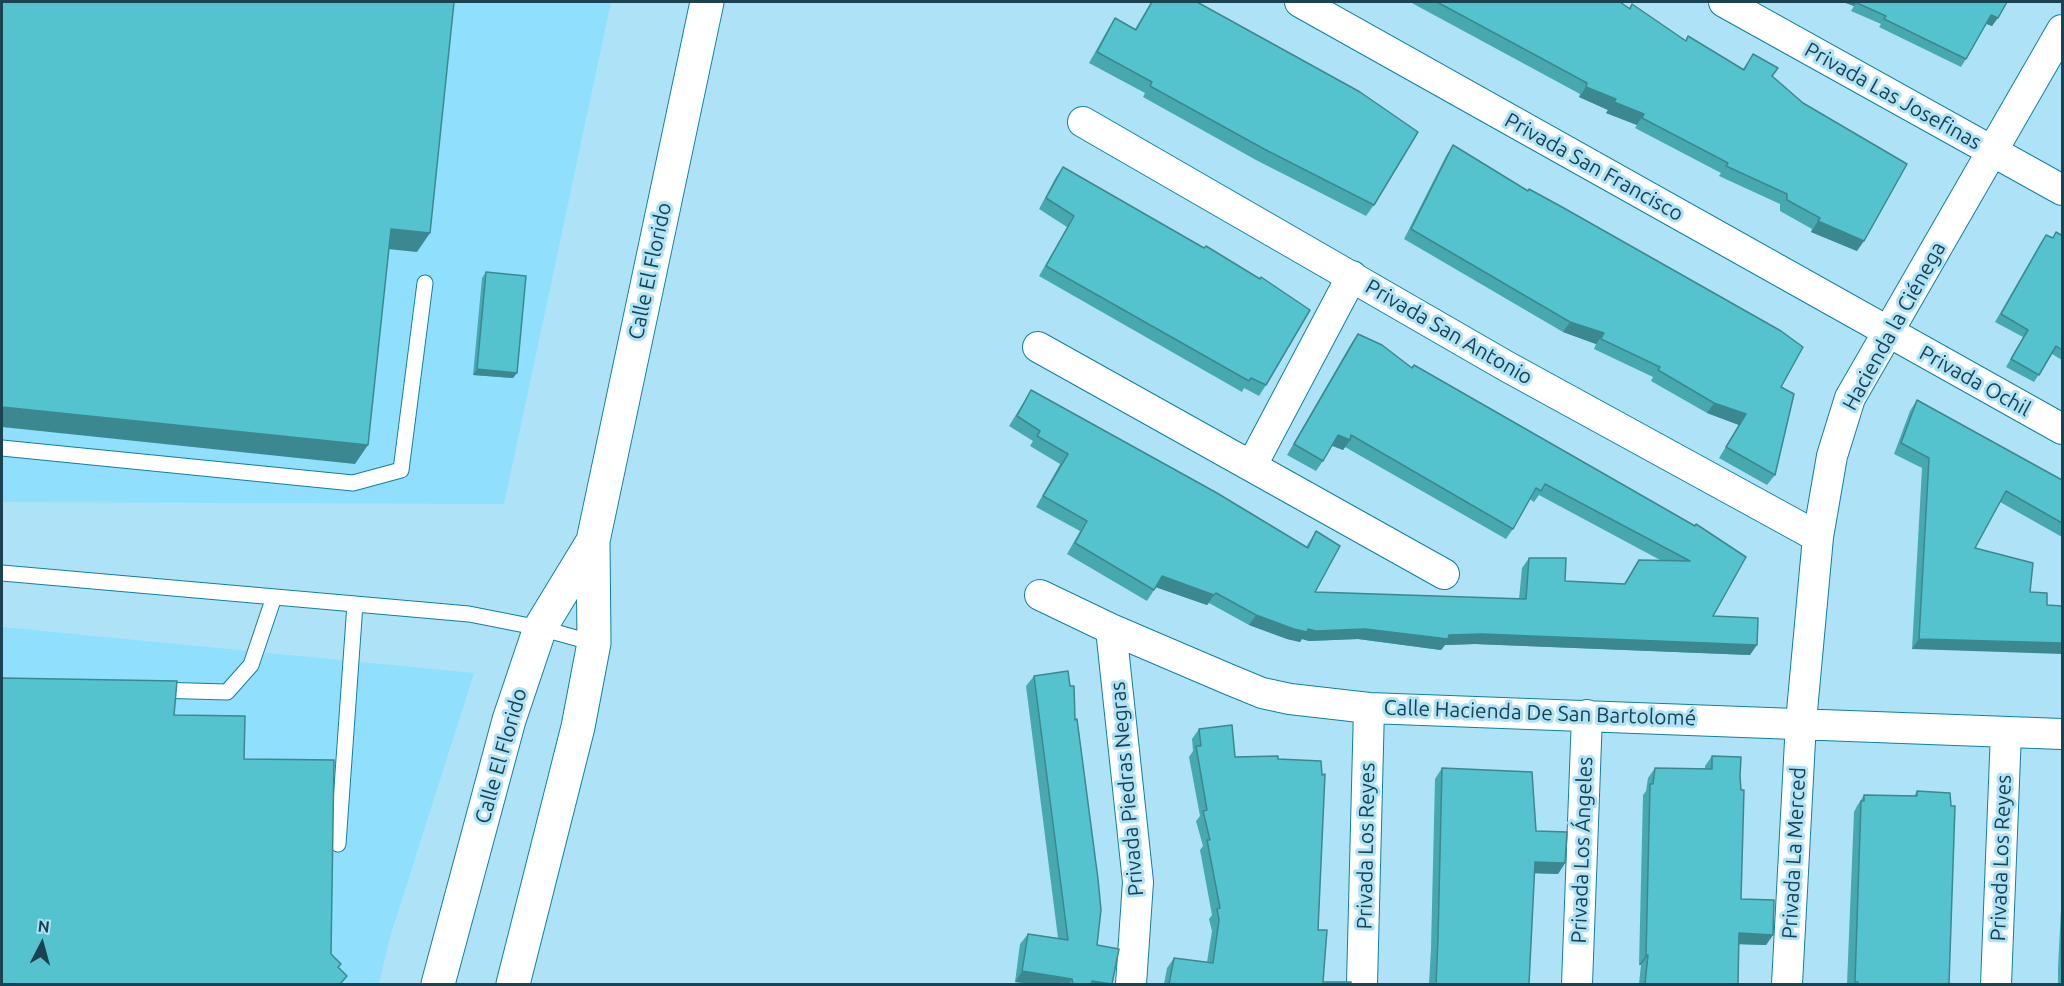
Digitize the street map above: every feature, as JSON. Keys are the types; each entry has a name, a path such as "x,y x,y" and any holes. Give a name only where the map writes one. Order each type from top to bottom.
{"main road":[{"name":"Calle El Florido","path":"513,984 578,727 594,644 593,540 707,2"},
{"name":"Calle El Florido","path":"438,984 510,720 540,628 593,540"}],"street":[{"name":"Privada San Francisco","path":"1300,2 1887,332"},
{"name":"Privada Las Josefinas","path":"1724,2 2062,190"},
{"name":"Hacienda la Ciénega","path":"1801,722 1818,537 1832,456 1850,398 2062,30"},
{"name":"Privada San Antonio","path":"1083,122 1506,366 1818,537"},
{"path":"1252,465 1352,276"},
{"name":"Privada Ochil","path":"1887,332 2062,429"},
{"path":"1038,347 1444,574"},
{"name":"Calle Hacienda De San Bartolomé","path":"1040,595 1111,629 1262,693 1290,699 1369,708 1801,722 2062,734"},
{"name":"Privada Piedras Negras","path":"1111,629 1138,882 1131,984"},
{"name":"Privada Los Reyes","path":"1362,984 1369,708"},
{"name":"Privada Los Ángeles","path":"1576,984 1587,715"},
{"name":"Privada La Merced","path":"1787,984 1801,722"},
{"name":"Privada Los Reyes","path":"1996,984 2006,732"}],"lane":[{"path":"2,448 353,483 401,470 425,283"},
{"path":"2,573 469,614 540,628 594,644"},
{"path":"144,690 227,692 251,664 274,597"},
{"path":"338,844 356,604"}],"shaded area":[{"path":"2,2 611,2 504,504 2,502"},
{"path":"2,627 474,673 390,937 379,984 2,984"}],"building":[{"path":"2,2 454,2 430,233 391,229 368,445 2,407"},
{"path":"1152,2 1197,2 1360,92 1418,132 1374,205 1264,149 1150,86 1152,82 1097,52 1115,18 1136,30"},
{"path":"1437,2 1620,2 1630,9 1632,4 1686,41 1688,36 1744,70 1753,54 1778,68 1772,76 1803,103 1907,164 1864,241 1818,221 1820,218 1787,200 1787,194 1726,166 1728,163 1642,118 1644,114 1586,87 1587,83"},
{"path":"1857,2 2007,2 1998,18 1991,15 1966,59 1884,19 1886,16"},
{"path":"1453,145 1528,191 1529,189 1562,207 1781,331 1803,347 1781,387 1794,394 1775,475 1726,447 1746,414 1714,403 1658,370 1660,367 1601,339 1604,333 1570,322 1411,229"},
{"path":"1063,167 1204,248 1206,246 1260,279 1261,277 1310,310 1266,385 1251,378 1249,381 1046,266 1074,216 1046,198"},
{"path":"2056,232 2061,235 2062,232 2062,350 2056,346 2039,375 2011,359 2028,330 2001,314 2046,235 2053,238"},
{"path":"486,272 526,276 517,373 477,369"},
{"path":"1358,334 1382,345 1412,368 1414,365 1695,526 1696,524 1746,557 1713,616 1758,618 1757,645 1482,634 1449,635 1448,639 1365,629 1316,631 1308,629 1307,632 1256,615 1216,593 1214,595 1162,576 1154,590 1075,543 1087,521 1043,496 1068,454 1037,436 1040,431 1017,416 1031,390 1217,493 1308,548 1316,531 1340,546 1315,592 1526,599 1529,558 1566,558 1565,581 1625,584 1639,560 1690,561 1545,484 1541,491 1536,488 1513,529 1351,435 1350,440 1338,435 1323,461 1294,444"},
{"path":"1917,400 2062,480 2062,523 2006,491 1975,548 2033,563 2030,592 2047,593 2047,605 2062,606 2062,643 1919,639 1929,458 1901,443"},
{"path":"1068,671 1070,686 1074,686 1075,720 1077,719 1098,879 1101,910 1097,945 1119,949 1112,984 1092,981 1091,984 1073,984 1072,979 1022,971 1028,934 1068,940 1034,676"},
{"path":"2,678 177,681 174,715 245,716 244,759 334,760 331,954 341,964 338,967 347,976 340,984 2,984"},
{"path":"1232,725 1235,757 1278,756 1278,759 1321,761 1322,775 1325,774 1318,930 1327,930 1323,982 1351,982 1351,984 1169,984 1174,958 1213,963 1219,920 1217,909 1220,908 1207,840 1210,840 1203,811 1207,810 1196,746 1201,746 1199,729"},
{"path":"1712,756 1741,757 1741,790 1744,790 1741,899 1774,900 1773,935 1739,933 1738,984 1645,984 1648,955 1646,955 1650,784 1653,784 1655,768 1712,769"},
{"path":"1442,768 1532,772 1536,831 1567,832 1565,863 1535,862 1529,984 1436,984"},
{"path":"1917,791 1950,793 1951,806 1955,806 1949,984 1857,984 1858,982 1855,982 1861,801 1864,801 1864,795 1917,796"}]}
